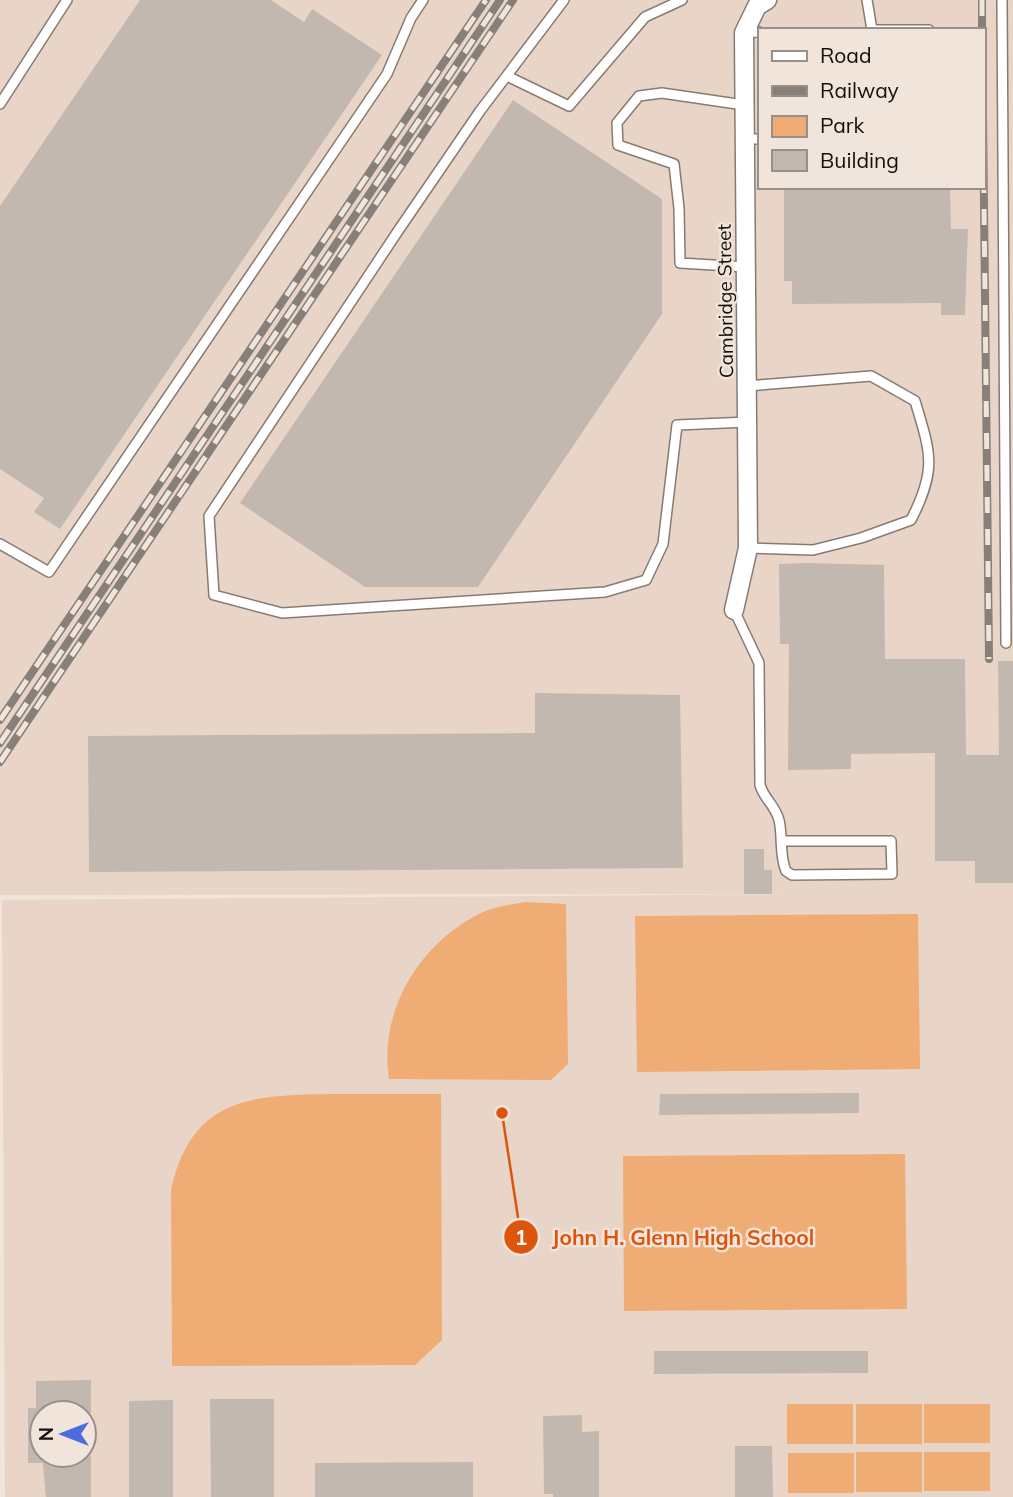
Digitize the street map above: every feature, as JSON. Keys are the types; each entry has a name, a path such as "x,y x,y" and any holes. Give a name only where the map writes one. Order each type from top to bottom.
{"street":[{"name":"Cambridge Street","path":"734,610 748,548 746,267 752,139 744,105 751,32 757,6 767,0"}],"lane":[{"path":"0,104 67,0"},
{"path":"0,544 49,572 387,74 411,18 423,0"},
{"path":"564,0 398,231 209,516 214,595 282,613 605,592 646,580 663,544 677,425 748,422"},
{"path":"507,76 569,106 645,17 682,0"},
{"path":"867,0 872,28"},
{"path":"1002,0 1006,643"},
{"path":"744,105 662,93 639,96 617,123 618,145 674,164 679,208 680,263 746,267"},
{"path":"747,386 871,376 915,401 930,451 928,488 911,520 861,538 813,550 748,548"},
{"path":"734,610 760,663 760,785 763,796 774,806 786,872 792,875 892,874 894,846 891,841 781,841"}],"shaded area":[{"path":"0,0 1013,0 1013,1497 5,1497 2,900 789,894 0,895"}],"green space":[{"path":"525,902 566,904 568,1064 551,1080 389,1079 387,1053 390,1028 409,980 423,959 461,925 483,912"},
{"path":"918,914 920,1069 637,1072 635,916"},
{"path":"332,1094 441,1094 442,1340 415,1365 172,1366 171,1190 180,1159 193,1136 210,1119 229,1107 252,1100 276,1096"},
{"path":"905,1154 907,1309 624,1311 623,1156"},
{"path":"787,1404 853,1404 853,1444 787,1444"},
{"path":"856,1404 922,1404 922,1444 856,1444"},
{"path":"924,1404 990,1404 990,1443 924,1443"},
{"path":"856,1452 922,1452 922,1492 856,1492"},
{"path":"924,1452 990,1452 990,1491 924,1491"},
{"path":"788,1453 854,1453 854,1493 788,1493"}],"building":[{"path":"140,0 271,0 304,22 312,9 382,55 60,529 34,512 44,498 0,469 0,206"},
{"path":"513,100 662,199 662,314 478,587 365,587 240,503"},
{"path":"784,189 950,189 951,229 968,229 965,315 941,315 941,303 792,304 792,281 784,281"},
{"path":"779,564 884,565 885,659 965,659 966,755 999,755 998,661 1013,661 1013,883 975,883 975,861 935,861 935,753 851,754 851,769 788,770 789,644 780,644"},
{"path":"535,693 680,695 683,868 89,872 88,736 535,733"},
{"path":"744,849 764,849 764,870 772,870 772,894 744,894"},
{"path":"859,1093 859,1113 659,1115 660,1094"},
{"path":"654,1351 868,1351 868,1373 654,1374"},
{"path":"91,1380 91,1399 36,1399 36,1381"},
{"path":"210,1399 274,1399 274,1497 211,1497"},
{"path":"173,1400 173,1497 129,1497 129,1401"},
{"path":"582,1415 582,1432 599,1431 599,1497 553,1497 553,1494 544,1494 543,1416"},
{"path":"735,1446 772,1446 773,1497 735,1497"},
{"path":"473,1462 473,1497 315,1497 315,1463"},
{"path":"43,1469 91,1469 91,1497 46,1497"}],"railway":[{"path":"0,720 486,0"},
{"path":"0,743 500,0"},
{"path":"0,762 513,0"},
{"path":"982,0 982,28"},
{"path":"984,189 989,659"}],"place":[{"name":"John H. Glenn High School","path":"502,1113"}]}
